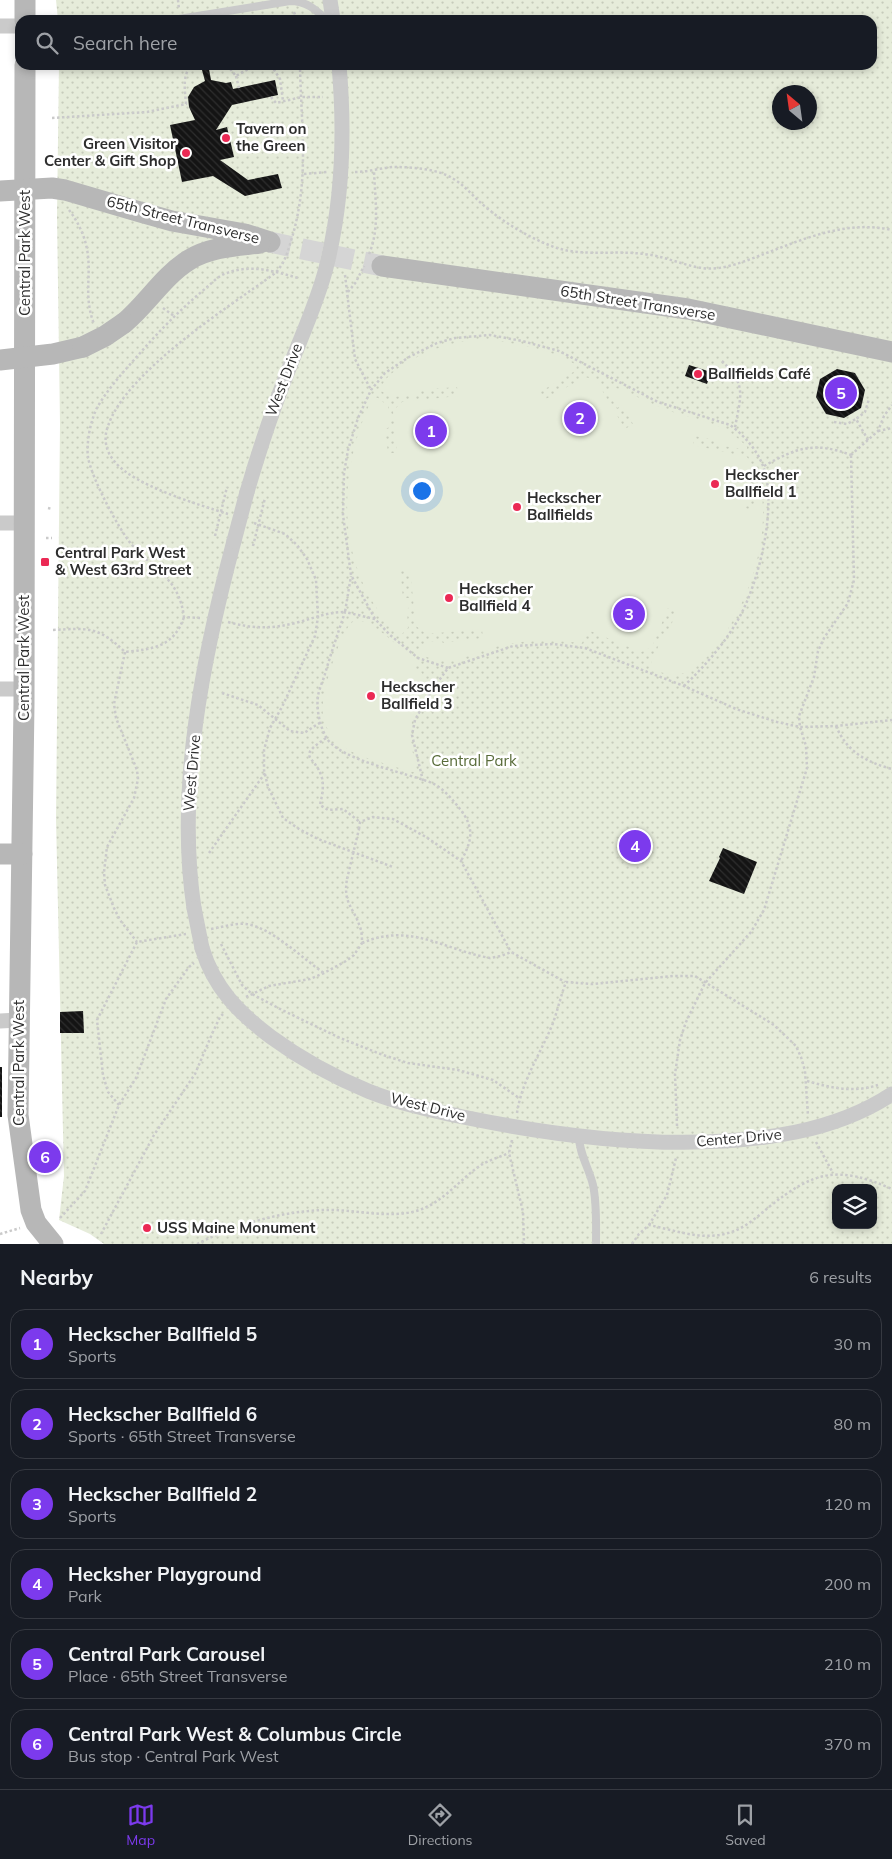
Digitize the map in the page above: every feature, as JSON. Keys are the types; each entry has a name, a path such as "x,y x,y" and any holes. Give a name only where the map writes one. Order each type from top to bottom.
{"main road":[{"path":"25,0 25,15"},
{"name":"Central Park West","path":"25,70 25,523 22,854 9,1020 24,1164 34,1218 53,1244"},
{"name":"65th Street Transverse","path":"0,360 62,353 83,346 104,336 124,323 142,307 178,268 196,256 228,247 270,242 245,234 172,221 65,190 52,188 25,190"},
{"path":"0,191 25,190"},
{"name":"65th Street Transverse","path":"382,266 688,309 892,352"},
{"path":"0,854 22,854"}],"street":[{"path":"330,0 332,15"},
{"path":"0,26 15,26"},
{"name":"West Drive","path":"339,70 342,172 337,216 324,275 273,409 247,492 215,620 201,694 191,772 188,840 194,908 203,952 218,985 239,1011 285,1047 323,1070 390,1099 515,1127 579,1136"},
{"path":"0,523 25,523"},
{"path":"0,689 24,689"},
{"name":"Center Drive","path":"579,1136 710,1142 758,1138 811,1129 854,1114 887,1089"}],"lane":[{"path":"209,15 271,2 290,1 300,2 312,7 321,15"},
{"path":"579,1136 582,1154 590,1174 594,1194 596,1244"}],"path":[{"path":"52,118 147,112 186,104 184,82 187,70"},
{"path":"231,70 236,76 239,88"},
{"path":"236,76 246,70"},
{"path":"274,70 280,79 283,101"},
{"path":"285,261 301,204 304,174 300,70"},
{"path":"271,97 276,103 302,97 323,97"},
{"path":"304,174 374,171 392,168 417,168 438,172 455,178 490,211 517,229 555,248 568,251 644,254 704,268 735,264 797,241 834,230 867,226 892,230"},
{"path":"348,292 360,276 373,244 376,214 374,171"},
{"path":"68,209 78,222 88,251 88,300 96,328"},
{"path":"53,630 85,628 112,640 125,652 148,650 162,646 175,636 184,616 182,602 177,591 164,575 130,543 116,521 90,466 88,437 97,407 118,377 183,306 224,273 238,269 262,268 298,278"},
{"path":"345,275 356,359 370,390"},
{"path":"461,861 469,846 472,835 462,811 449,796 434,784 356,758 334,745 326,738 318,712 318,696 345,612 351,575 345,536 343,486 353,431 370,390 385,373 409,357 437,343 455,338 490,335 522,341 559,352 658,402 735,428 754,448 764,466 768,505 766,540 755,581 743,611 732,630 708,662 684,686"},
{"path":"722,361 736,376 740,386 741,394 735,428"},
{"path":"834,422 847,424 856,419 865,412 869,399"},
{"path":"850,454 878,431 884,416 892,405"},
{"path":"856,419 868,440"},
{"path":"878,431 892,428"},
{"path":"764,466 791,452 806,448 834,448 850,454"},
{"path":"676,1126 675,1074 680,1040 686,1022 705,982 751,932 764,910 807,768 806,746 800,727 799,716 814,676 818,651 824,638 848,603 854,580 850,454"},
{"path":"215,536 227,487"},
{"path":"252,546 265,498"},
{"path":"46,538 52,538"},
{"path":"351,575 375,619 390,635 418,658 448,668"},
{"path":"184,616 267,628 282,626 332,612 360,614 375,619"},
{"path":"423,781 412,735 415,720 430,692 448,668 513,646 553,644 576,646 684,686 744,712 800,727 836,726 892,720"},
{"path":"125,652 114,704 116,718 137,770 138,780 134,798 107,847 104,872 109,898 120,920 137,942"},
{"path":"222,694 258,704 290,731 304,733 320,722"},
{"path":"836,726 844,742 858,756 892,769"},
{"path":"326,738 312,748 309,753 310,758 321,775 323,785 320,805 328,810 343,810 360,822"},
{"path":"209,853 265,773"},
{"path":"360,822 373,817 392,819 426,836 461,861 511,952 566,982 592,984 673,976 695,976 759,1015 788,1038 802,1057 811,1129 815,1141 833,1173"},
{"path":"360,822 345,891 347,900 360,927 362,943"},
{"path":"232,925 247,924 263,929 324,973"},
{"path":"137,942 182,935"},
{"path":"241,1001 269,986 310,979 324,973 354,955 362,943 386,935 424,938 490,958 511,952"},
{"path":"119,1105 108,1092 103,1076 97,1020 137,942"},
{"path":"221,944 242,984 252,994 282,1010 340,1038 383,1055 408,1063 458,1070 484,1077 502,1085 520,1098"},
{"path":"60,1218 85,1191 119,1105 136,1078 166,999 189,967 203,952"},
{"path":"524,1244 523,1212 509,1153 520,1098 533,1063 554,1021 566,982"},
{"path":"101,1234 154,1135 195,1074 212,1034 223,1014"},
{"path":"806,1082 846,1090 864,1088 887,1089"},
{"path":"196,1244 266,1219 302,1211 349,1210 397,1213 416,1211 433,1203 482,1165 509,1153"},
{"path":"632,1244 649,1225 667,1195 676,1158"},
{"path":"649,1225 695,1236 726,1234 752,1221 794,1187 809,1180 833,1173 859,1178 892,1189"}],"green space":[{"name":"Central Park","path":"56,0 892,0 892,1244 104,1244 90,1234 59,1220 64,1176 56,819 60,424 57,215 59,70 877,70 877,15 58,15"},
{"name":"Heckscher Ballfields","path":"464,341 495,341 550,352 561,356 577,366 575,371 540,392 544,400 585,377 596,380 625,429 633,424 622,405 617,408 610,396 610,390 614,387 667,410 719,427 738,438 747,447 747,450 718,445 719,441 695,436 693,445 747,457 754,468 745,508 753,510 761,487 763,506 763,526 760,545 752,578 745,596 725,634 698,665 684,673 669,674 658,671 652,666 651,663 665,631 669,631 676,612 668,608 652,647 641,652 588,630 582,643 548,640 520,642 494,647 457,660 434,660 422,655 420,652 429,642 441,640 443,643 483,638 482,629 426,634 416,626 410,570 400,570 403,598 409,598 410,606 407,610 408,628 400,636 389,627 376,607 363,583 354,557 347,503 349,475 354,448 362,422 373,397 378,398 388,406 390,427 385,429 388,453 397,453 393,411 402,402 458,396 457,387 417,390 417,395 390,397 380,390 392,373 414,358 451,344"},
{"name":"Heckscher Ballfield 3","path":"356,620 381,631 418,662 414,668 422,673 425,686 418,697 422,700 413,718 410,734 417,770 415,772 371,759 345,748 331,735 326,726 323,718 323,706 330,671 345,632"}],"building":[{"path":"202,70 209,70 211,80 231,82 233,89 275,80 278,95 232,105 216,130 227,127 234,157 220,160 248,180 278,174 282,188 245,196 213,176 182,182 170,125 195,120 189,107 188,97 194,87 205,81"},
{"name":"Ballfields Café","path":"689,365 711,372 707,384 685,376"},
{"path":"837,369 855,373 865,390 861,408 844,418 826,414 816,397 820,379"},
{"path":"723,848 757,862 744,894 709,881"},
{"path":"83,1011 84,1033 60,1033 60,1012"},
{"path":"0,1067 2,1067 2,1117 0,1117"}],"tunnel":[{"path":"270,242 382,266"}],"place":[{"name":"Tavern on the Green","path":"226,138"},
{"name":"Green Visitor Center & Gift Shop","path":"186,153"},
{"name":"Ballfields Café","path":"698,374"},
{"name":"Central Park Carousel","path":"841,393"},
{"name":"Heckscher Ballfield 6","path":"580,418"},
{"name":"Heckscher Ballfield 5","path":"431,431"},
{"name":"Heckscher Ballfield 1","path":"715,484"},
{"name":"Heckscher Ballfields","path":"517,507"},
{"name":"Central Park West & West 63rd Street","path":"45,562"},
{"name":"Heckscher Ballfield 4","path":"449,598"},
{"name":"Heckscher Ballfield 2","path":"629,614"},
{"name":"Heckscher Ballfield 3","path":"371,696"},
{"name":"Hecksher Playground","path":"635,846"},
{"name":"Central Park West & Columbus Circle","path":"45,1157"},
{"name":"USS Maine Monument","path":"147,1228"}]}
